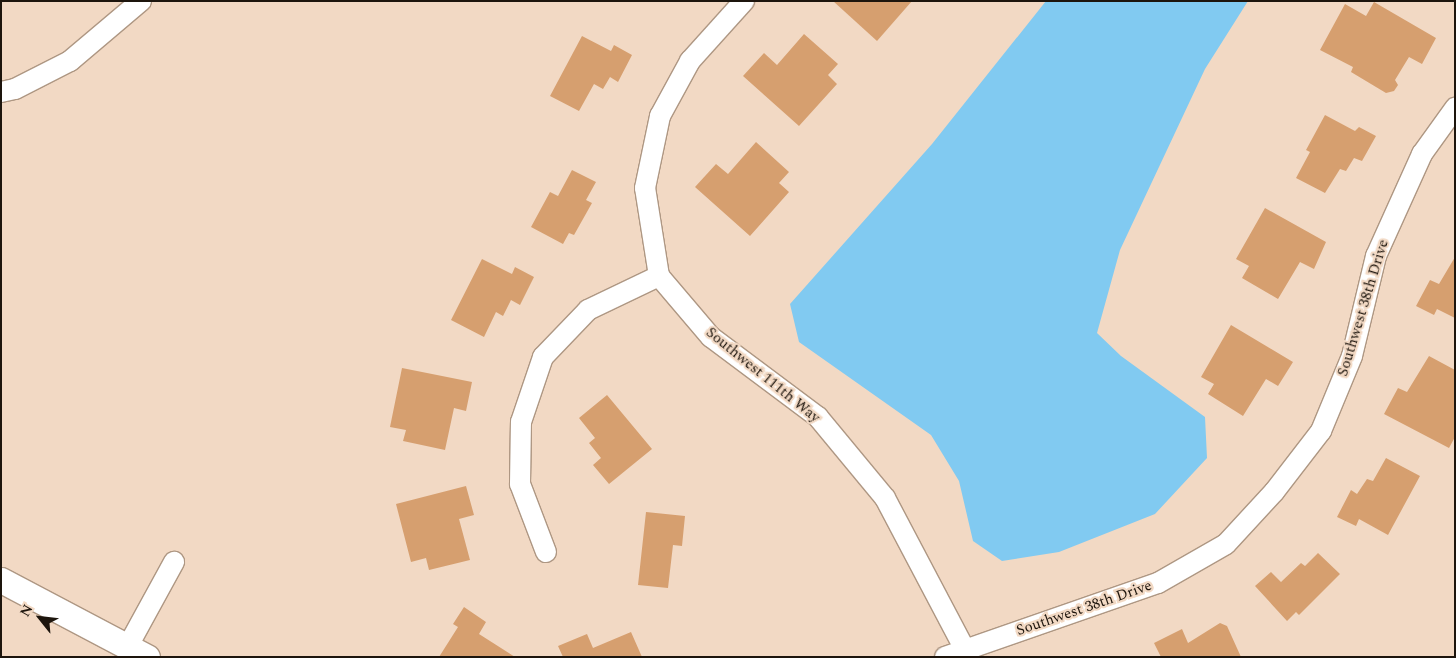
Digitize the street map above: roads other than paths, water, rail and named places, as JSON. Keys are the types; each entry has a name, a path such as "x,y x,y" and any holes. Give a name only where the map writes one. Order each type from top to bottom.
{"street":[{"path":"1,92 15,89 70,61 141,1"},
{"path":"546,552 520,484 521,422 543,357 588,310 659,276 645,188 660,116 690,61 744,1"},
{"name":"Southwest 38th Drive","path":"945,657 967,652 1158,584 1226,544 1262,505 1321,431 1352,356 1376,256 1422,154 1455,108"},
{"name":"Southwest 111th Way","path":"659,276 710,336 818,417 885,498 967,652"},
{"path":"1,580 138,652 174,562"}],"water":[{"path":"1046,1 1248,1 1205,69 1120,250 1097,333 1121,356 1205,417 1207,458 1155,514 1059,552 1002,561 973,541 959,481 931,435 799,342 790,304 932,144"}]}
